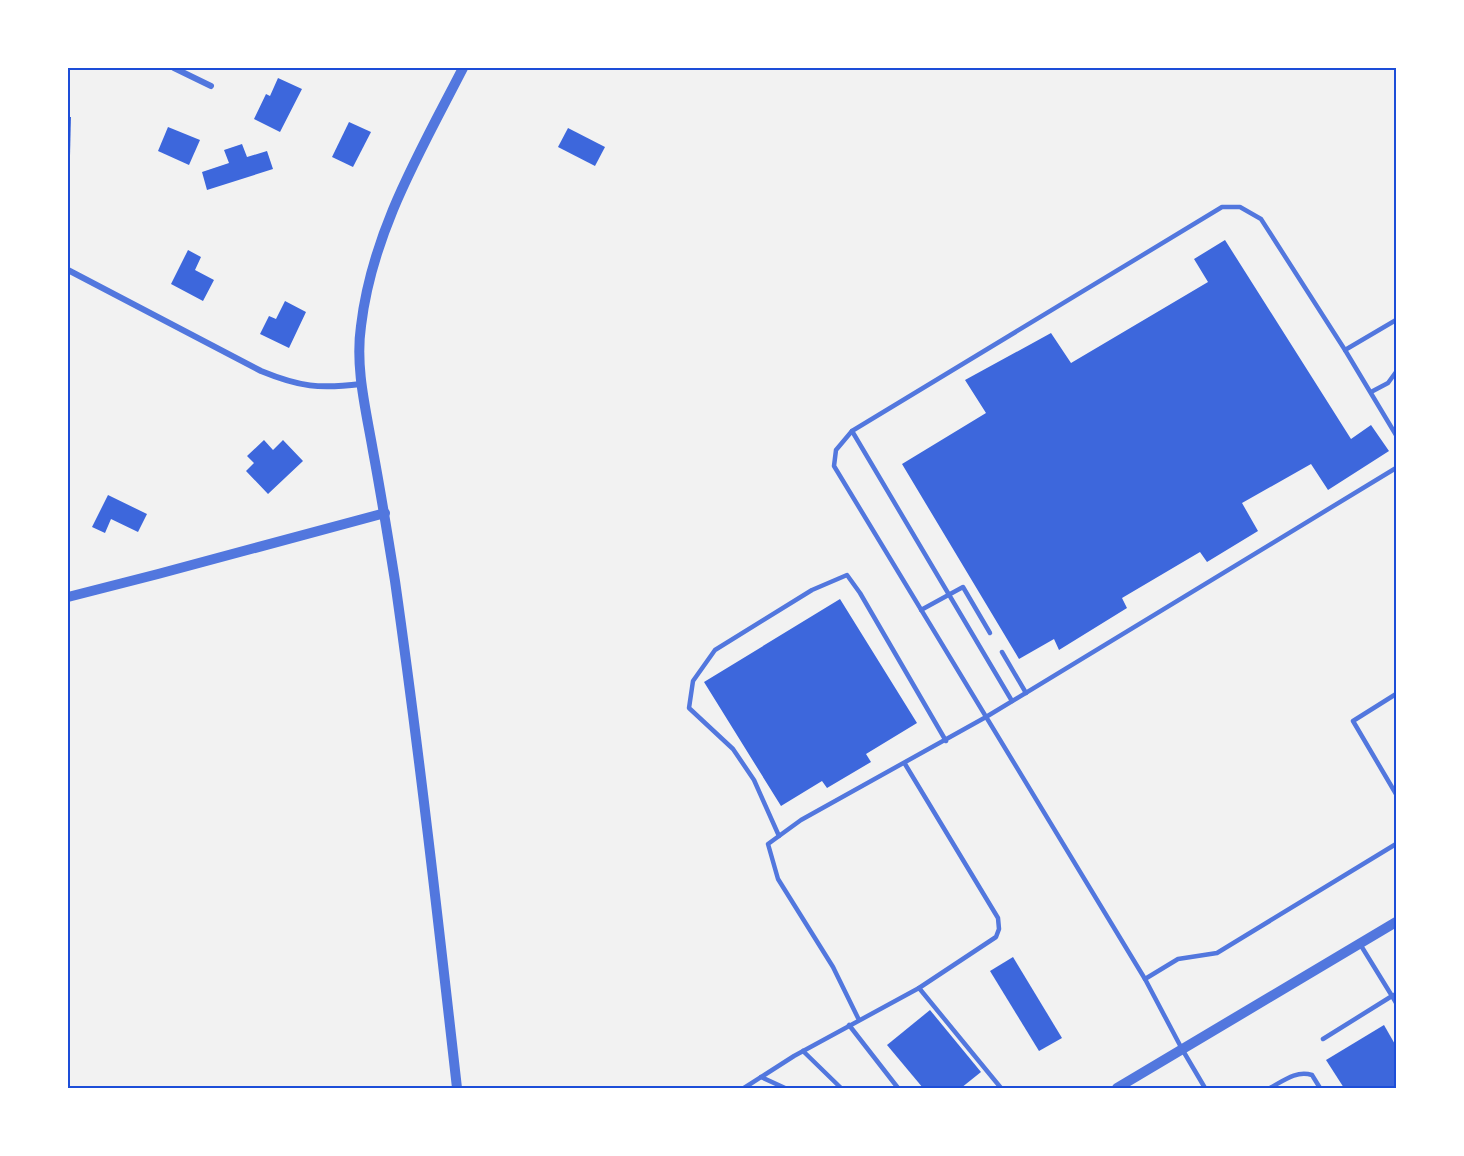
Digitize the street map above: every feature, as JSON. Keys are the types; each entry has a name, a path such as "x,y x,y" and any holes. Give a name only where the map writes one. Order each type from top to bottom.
{"street":[{"path":"174,68 211,86"},
{"path":"457,1089 433,881 385,513 361,384 359,359 360,328 365,294 387,222 463,68"},
{"path":"68,270 284,381 326,388 361,384"},
{"path":"68,597 385,513"},
{"path":"1117,1089 1396,922"}],"lane":[{"path":"1205,1089 1145,979 834,466 836,450 852,431 1222,207 1240,207 1261,219 1345,350 1396,435"},
{"path":"1345,350 1396,320"},
{"path":"1371,392 1388,383 1396,372"},
{"path":"852,431 1012,701"},
{"path":"859,1020 833,967 778,879 768,844 801,820 946,741 1396,468"},
{"path":"778,836 753,780 733,749 689,708 693,681 716,650 812,590 847,575 860,593 946,741"},
{"path":"921,610 963,586 990,633"},
{"path":"1002,652 1026,693"},
{"path":"1396,695 1353,721 1396,794"},
{"path":"744,1089 849,1025 919,988 996,938 999,929 998,918 905,764"},
{"path":"1145,979 1178,959 1217,953 1396,844"},
{"path":"1359,944 1394,995 1396,1003"},
{"path":"919,988 1001,1089"},
{"path":"1323,1039 1394,995"},
{"path":"849,1025 898,1089"},
{"path":"803,1052 840,1089"},
{"path":"1270,1089 1293,1075 1305,1073 1312,1075 1320,1089"},
{"path":"761,1077 786,1089"}],"building":[{"path":"278,78 302,89 280,132 254,119 266,94 270,96"},
{"path":"68,117 71,117 70,156 68,156"},
{"path":"349,122 371,132 353,167 332,157"},
{"path":"168,127 200,140 189,165 158,151"},
{"path":"568,128 605,147 595,166 558,147"},
{"path":"242,144 247,157 267,151 273,169 207,190 202,172 229,163 224,150"},
{"path":"1225,240 1351,439 1371,425 1389,451 1328,490 1311,464 1242,503 1258,531 1207,562 1200,552 1122,598 1127,608 1059,650 1054,639 1019,659 902,464 986,413 965,380 1051,333 1071,363 1208,282 1194,259"},
{"path":"188,250 201,257 195,270 214,280 203,301 171,284"},
{"path":"285,301 306,312 289,348 260,334 269,316 276,319"},
{"path":"264,440 273,450 283,440 303,461 268,494 246,471 254,463 247,456"},
{"path":"108,495 147,514 138,532 111,519 105,533 92,527"},
{"path":"840,599 917,723 866,754 871,762 827,788 822,781 781,806 704,682"},
{"path":"1013,957 1062,1038 1039,1051 990,971"},
{"path":"930,1010 981,1072 961,1088 923,1088 887,1045"},
{"path":"1384,1025 1396,1046 1396,1088 1344,1088 1326,1060"}]}
